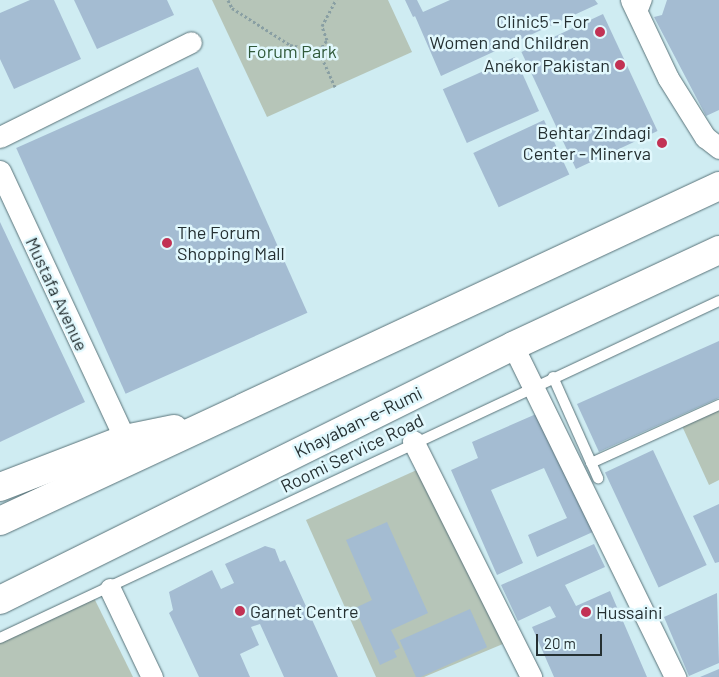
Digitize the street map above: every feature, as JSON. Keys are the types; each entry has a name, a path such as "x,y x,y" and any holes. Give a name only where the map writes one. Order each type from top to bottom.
{"main road":[{"path":"0,487 124,438 217,420 719,186"},
{"name":"Khayaban-e-Rumi","path":"0,600 513,346 719,250"},
{"path":"0,521 124,438"}],"street":[{"path":"631,0 644,10 668,78 714,139"},
{"path":"0,137 191,42"},
{"name":"Mustafa Avenue","path":"0,171 124,438"},
{"path":"513,346 674,677"},
{"path":"413,441 531,677"},
{"path":"110,588 152,677"}],"lane":[{"name":"Roomi Service Road","path":"0,638 110,588 413,441 719,301"},
{"path":"553,377 598,478"},
{"path":"591,463 719,405"}],"path":[{"path":"228,0 232,8 290,45 319,51"},
{"path":"319,51 327,40 322,26 336,0"},
{"path":"319,51 335,87"}],"green space":[{"name":"Forum Park","path":"212,0 388,0 412,52 267,117"},
{"path":"719,409 719,480 709,485 682,426"},
{"path":"430,464 510,641 424,677 376,677 306,520"},
{"path":"94,598 133,677 0,677 0,643"}],"building":[{"path":"30,0 54,0 81,59 14,89 0,59 0,13"},
{"path":"74,0 167,0 174,15 97,49"},
{"path":"405,0 417,0 423,12 450,0 595,0 598,4 441,76 415,16 413,17"},
{"path":"667,0 719,0 719,110 706,116 654,17 662,15"},
{"path":"603,14 658,131 576,169 521,52"},
{"path":"515,57 539,111 467,143 443,89"},
{"name":"The Forum Shopping Mall","path":"198,67 307,313 126,394 16,148"},
{"path":"544,120 569,174 499,207 473,153"},
{"path":"0,222 85,402 0,442"},
{"path":"719,341 719,398 599,452 577,404"},
{"path":"543,411 595,531 537,557 528,535 567,518 544,468 491,490 523,563 497,575 451,470 478,458 472,442"},
{"path":"653,450 707,565 659,587 605,472"},
{"path":"719,504 719,562 715,563 693,516"},
{"path":"387,522 428,613 391,630 400,648 394,651 397,657 380,665 355,608 372,600 346,540"},
{"name":"Hussaini","path":"594,544 605,567 565,585 576,606 610,591 647,677 554,677 532,627 556,617 550,606 518,621 501,585"},
{"name":"Garnet Centre","path":"265,546 275,549 280,562 285,560 338,677 284,677 260,624 251,627 259,645 240,654 250,677 199,677 169,613 173,610 169,592 212,570 221,589 234,583 225,564"},
{"path":"717,593 719,663 689,676 664,617"},
{"path":"470,609 487,647 421,677 416,677 400,640"},
{"path":"719,669 719,677 700,677"}],"place":[{"name":"Clinic5 - For Women and Children","path":"600,32"},
{"name":"Anekor Pakistan","path":"620,65"},
{"name":"Behtar Zindagi Center - Minerva","path":"662,143"},
{"name":"The Forum Shopping Mall","path":"167,243"},
{"name":"Garnet Centre","path":"240,611"},
{"name":"Hussaini","path":"586,612"}]}
